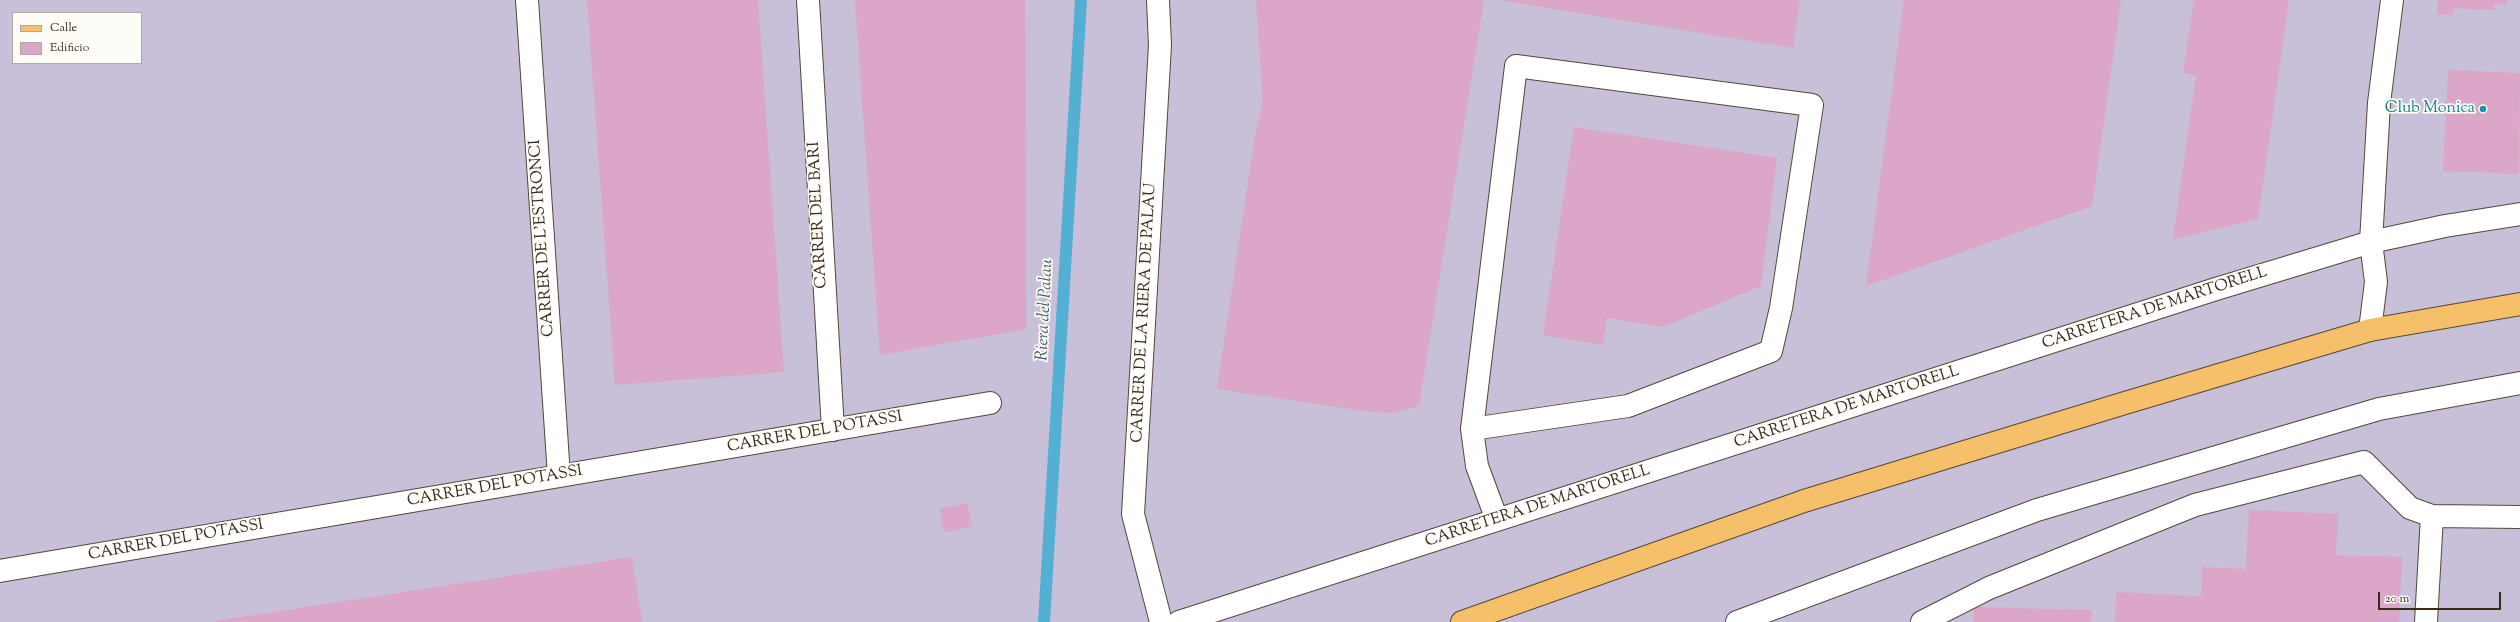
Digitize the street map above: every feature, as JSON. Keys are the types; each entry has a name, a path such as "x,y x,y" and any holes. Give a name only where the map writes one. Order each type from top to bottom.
{"main road":[{"path":"1462,622 1804,501 2370,330 2520,304"}],"street":[{"name":"CARRER DE L'ESTRONCI","path":"527,0 559,476"},
{"name":"CARRER DEL BARI","path":"808,0 833,430"},
{"name":"CARRER DE LA RIERA DE PALAU","path":"1158,0 1160,45 1133,514 1161,622"},
{"path":"2370,330 2376,282 2371,242 2379,103 2392,0"},
{"path":"1472,429 1628,406 1771,351 1781,308 1812,105 1516,66 1472,429 1477,466 1497,520"},
{"name":"CARRETERA DE MARTORELL","path":"1178,622 2200,294 2371,242 2445,226 2520,214"},
{"path":"1737,622 2037,510 2379,409 2520,383"},
{"name":"CARRER DEL POTASSI","path":"0,570 833,430 990,402"},
{"path":"1922,622 1989,588 2195,505 2364,462 2410,508 2432,516 2520,517"},
{"path":"2426,622 2432,516"}],"shaded area":[{"path":"0,0 2520,0 2520,622 0,622"}],"building":[{"path":"587,0 758,0 784,372 615,385"},
{"path":"855,0 1025,0 1026,329 880,355"},
{"path":"1256,0 1484,0 1419,406 1393,413 1370,412 1217,389 1255,136 1263,101"},
{"path":"1499,0 1800,0 1793,48"},
{"path":"1904,0 2121,0 2092,206 1866,286"},
{"path":"2194,0 2289,0 2258,219 2173,239 2196,76 2183,72"},
{"path":"2438,0 2507,0 2506,5 2494,4 2494,10 2453,8 2453,15 2437,14"},
{"name":"Club Monica","path":"2448,70 2520,73 2519,174 2443,171"},
{"path":"1574,127 1777,158 1761,286 1663,327 1607,318 1603,345 1543,335"},
{"path":"967,503 972,526 944,532 940,509"},
{"path":"2249,510 2338,514 2336,555 2402,557 2399,622 2115,622 2116,592 2201,596 2202,567 2246,569"},
{"path":"632,557 642,622 215,622 215,621"},
{"path":"1974,607 2092,610 2091,622 1974,622"}],"waterway":[{"name":"Riera del Palau","path":"1044,622 1081,0"}],"place":[{"name":"Club Monica","path":"2483,109"}]}
